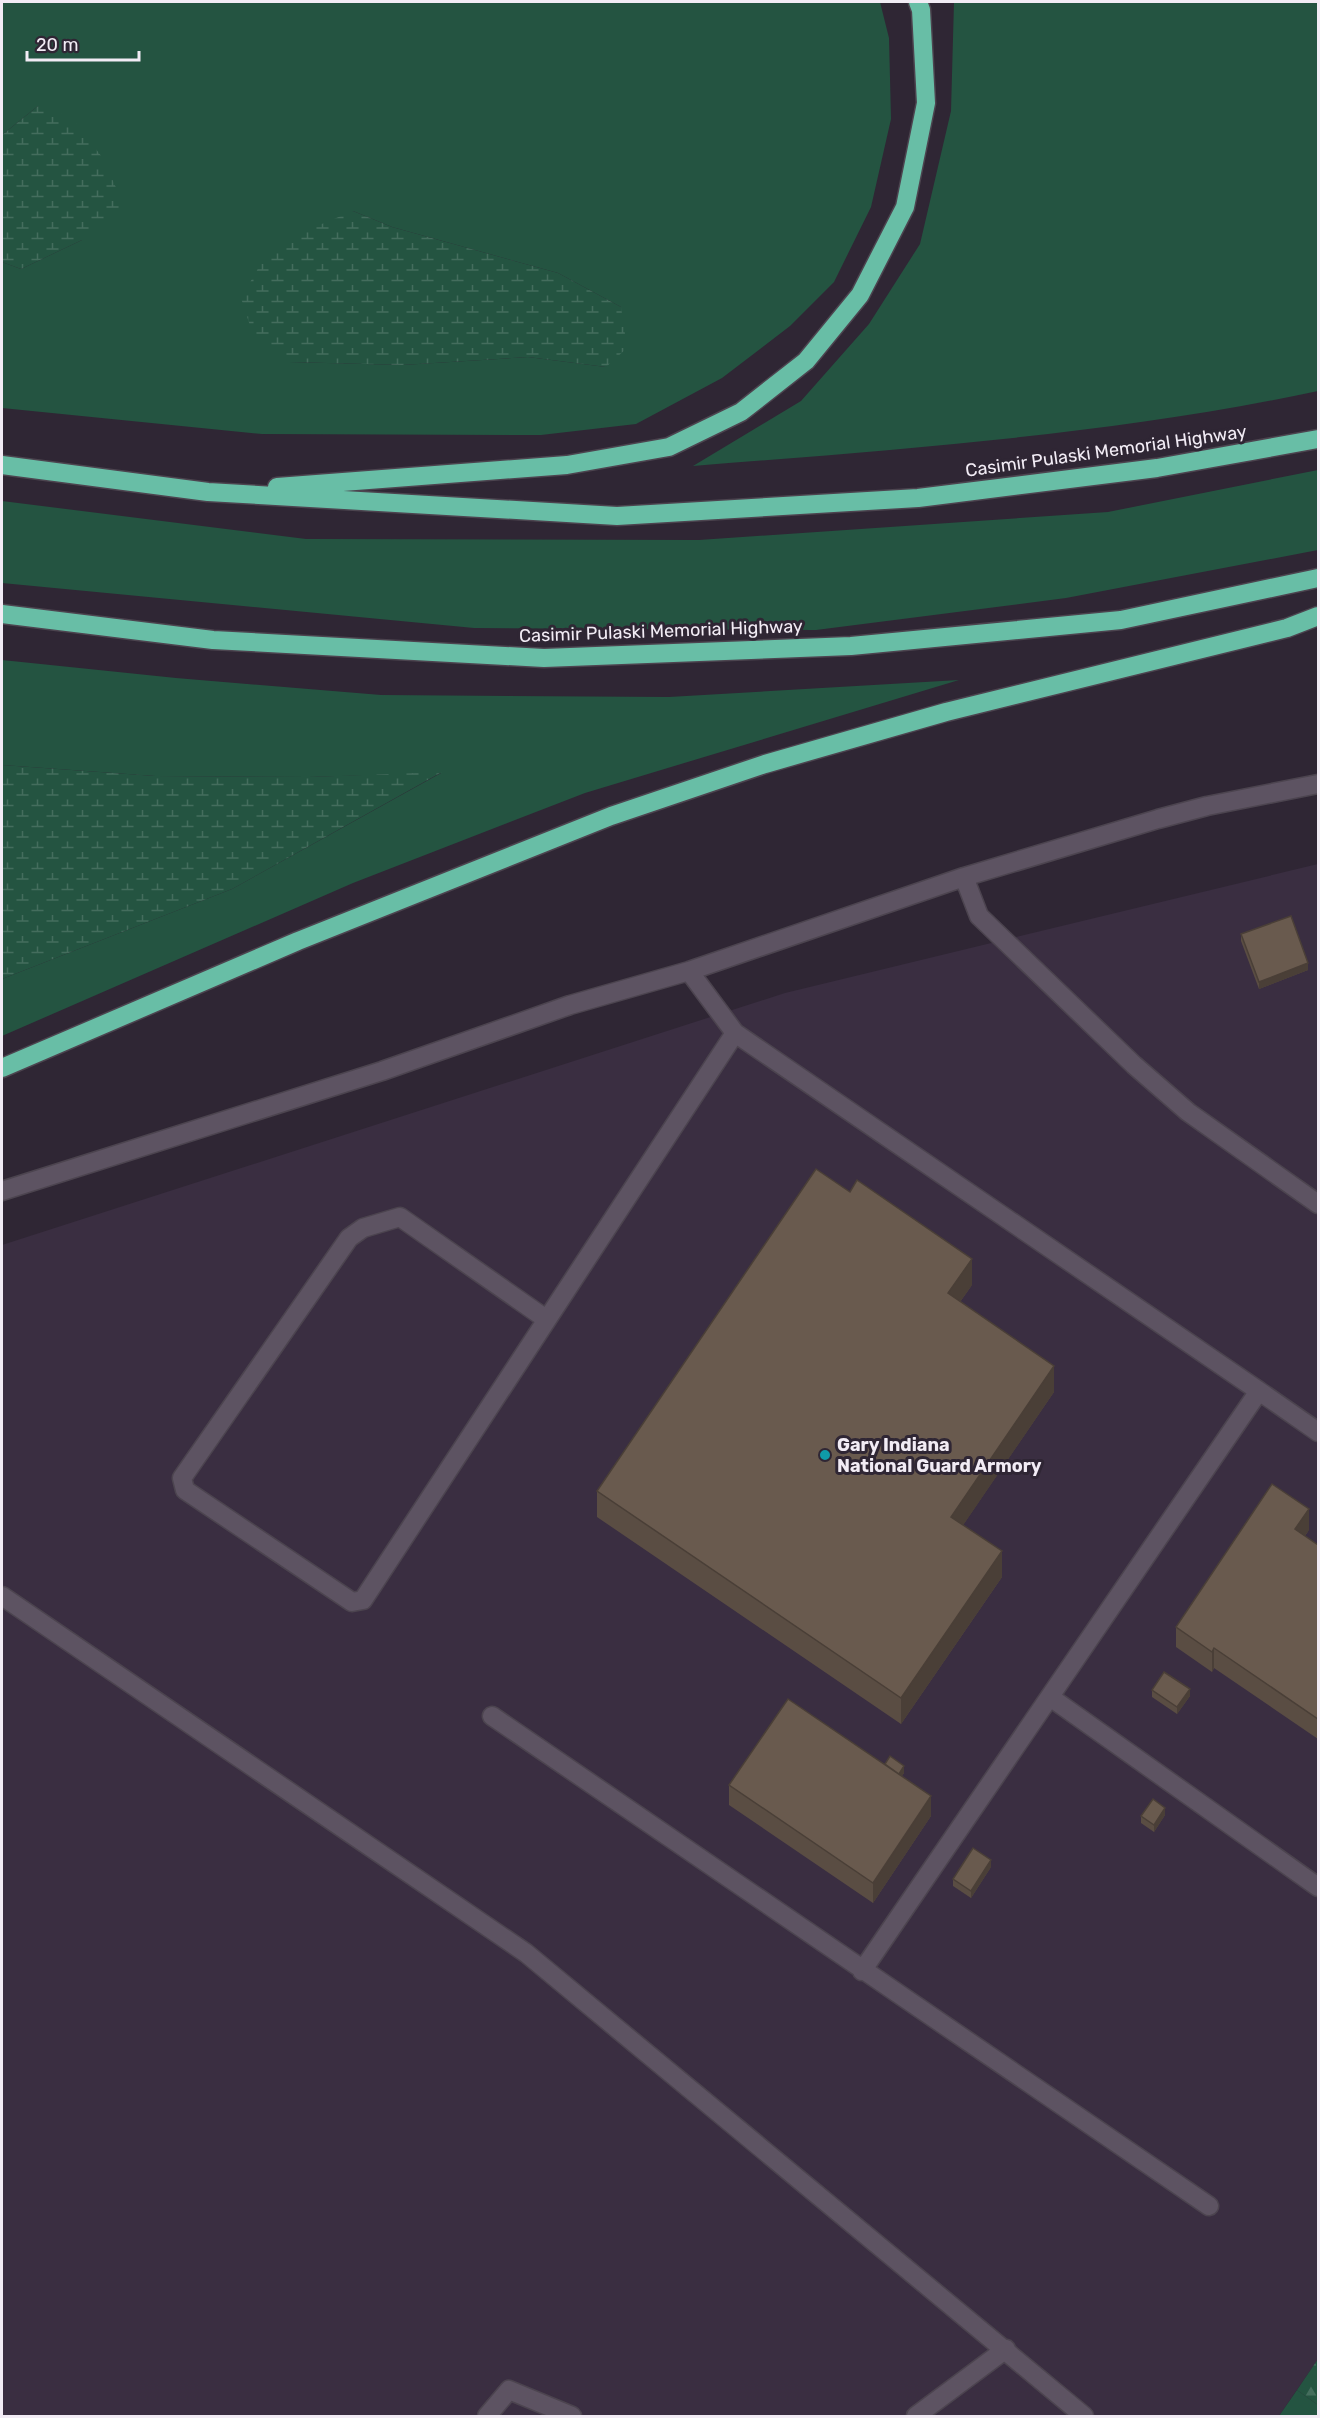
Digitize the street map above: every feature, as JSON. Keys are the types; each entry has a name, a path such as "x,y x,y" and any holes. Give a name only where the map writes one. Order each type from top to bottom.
{"highway":[{"path":"208,492 567,465 669,447 741,412 806,361 860,295 905,207 926,103 921,10 918,2"},
{"name":"Casimir Pulaski Memorial Highway","path":"2,465 208,492 617,516 918,498 1157,468 1318,440"},
{"name":"Casimir Pulaski Memorial Highway","path":"2,614 213,640 544,658 851,646 1121,620 1318,578"},
{"path":"2,1068 298,940 611,816 765,764 946,712 1287,628 1318,616"}],"lane":[{"path":"2,1191 370,1075 570,1005 689,971 964,877 1158,819 1318,784"},
{"path":"964,877 979,916 1134,1065 1188,1112 1318,1204"},
{"path":"689,971 735,1033 1318,1432"},
{"path":"546,1319 400,1217 363,1228 349,1238 182,1478 184,1490 352,1602 363,1600 735,1033"},
{"path":"862,1971 1259,1391"},
{"path":"2,1596 526,1953 1084,2416"},
{"path":"1050,1697 1318,1887"},
{"path":"492,1716 1209,2206"},
{"path":"916,2416 1006,2349"},
{"path":"487,2416 509,2390 572,2416"}],"shaded area":[{"path":"1318,864 1318,2359 1279,2416 2,2416 2,1245 785,993"}],"green space":[{"path":"880,2 889,38 891,119 871,207 834,282 790,326 722,378 636,424 541,435 262,434 2,408 2,262 21,269 82,240 38,106 2,135 2,3","holes":["353,211 392,227 558,273 621,307 606,367 528,357 402,365 290,362"]},
{"path":"954,2 1318,2 1318,391 1241,406 1085,430 1007,439 693,466 801,401 869,324 920,244 951,111"},
{"path":"38,106 71,117 102,157 124,205 82,240 21,269 2,262 2,135"},
{"path":"353,211 392,227 558,273 621,307 627,348 606,367 528,357 402,365 290,362 255,341 241,298 260,265 305,231"},
{"path":"1318,470 1318,550 1066,598 816,630 474,628 2,583 2,501 306,539 699,540 1108,512"},
{"path":"2,660 176,678 381,695 669,697 959,680 585,793 353,883 2,1036 2,979 232,889 441,773 309,777 155,776 2,765"},
{"path":"2,765 155,776 309,777 442,772 232,889 2,979"},
{"path":"1318,2359 1318,2405 1297,2390"},
{"path":"1297,2390 1318,2405 1318,2416 1279,2416"}],"building":[{"path":"1291,916 1308,963 1259,982 1241,934"},
{"name":"Gary Indiana National Guard Armory","path":"816,1169 850,1192 857,1180 972,1259 948,1293 1054,1366 951,1517 1002,1551 901,1698 597,1491"},
{"path":"1272,1484 1309,1509 1295,1529 1318,1545 1318,1719 1214,1648 1212,1652 1176,1627"},
{"path":"1164,1672 1190,1689 1177,1707 1152,1690"},
{"path":"788,1699 931,1796 873,1883 729,1785"},
{"path":"890,1756 904,1766 899,1774 885,1764"},
{"path":"1153,1799 1165,1808 1154,1825 1141,1816"},
{"path":"973,1848 991,1860 971,1891 953,1879"}],"place":[{"name":"Gary Indiana National Guard Armory","path":"825,1455"}]}
